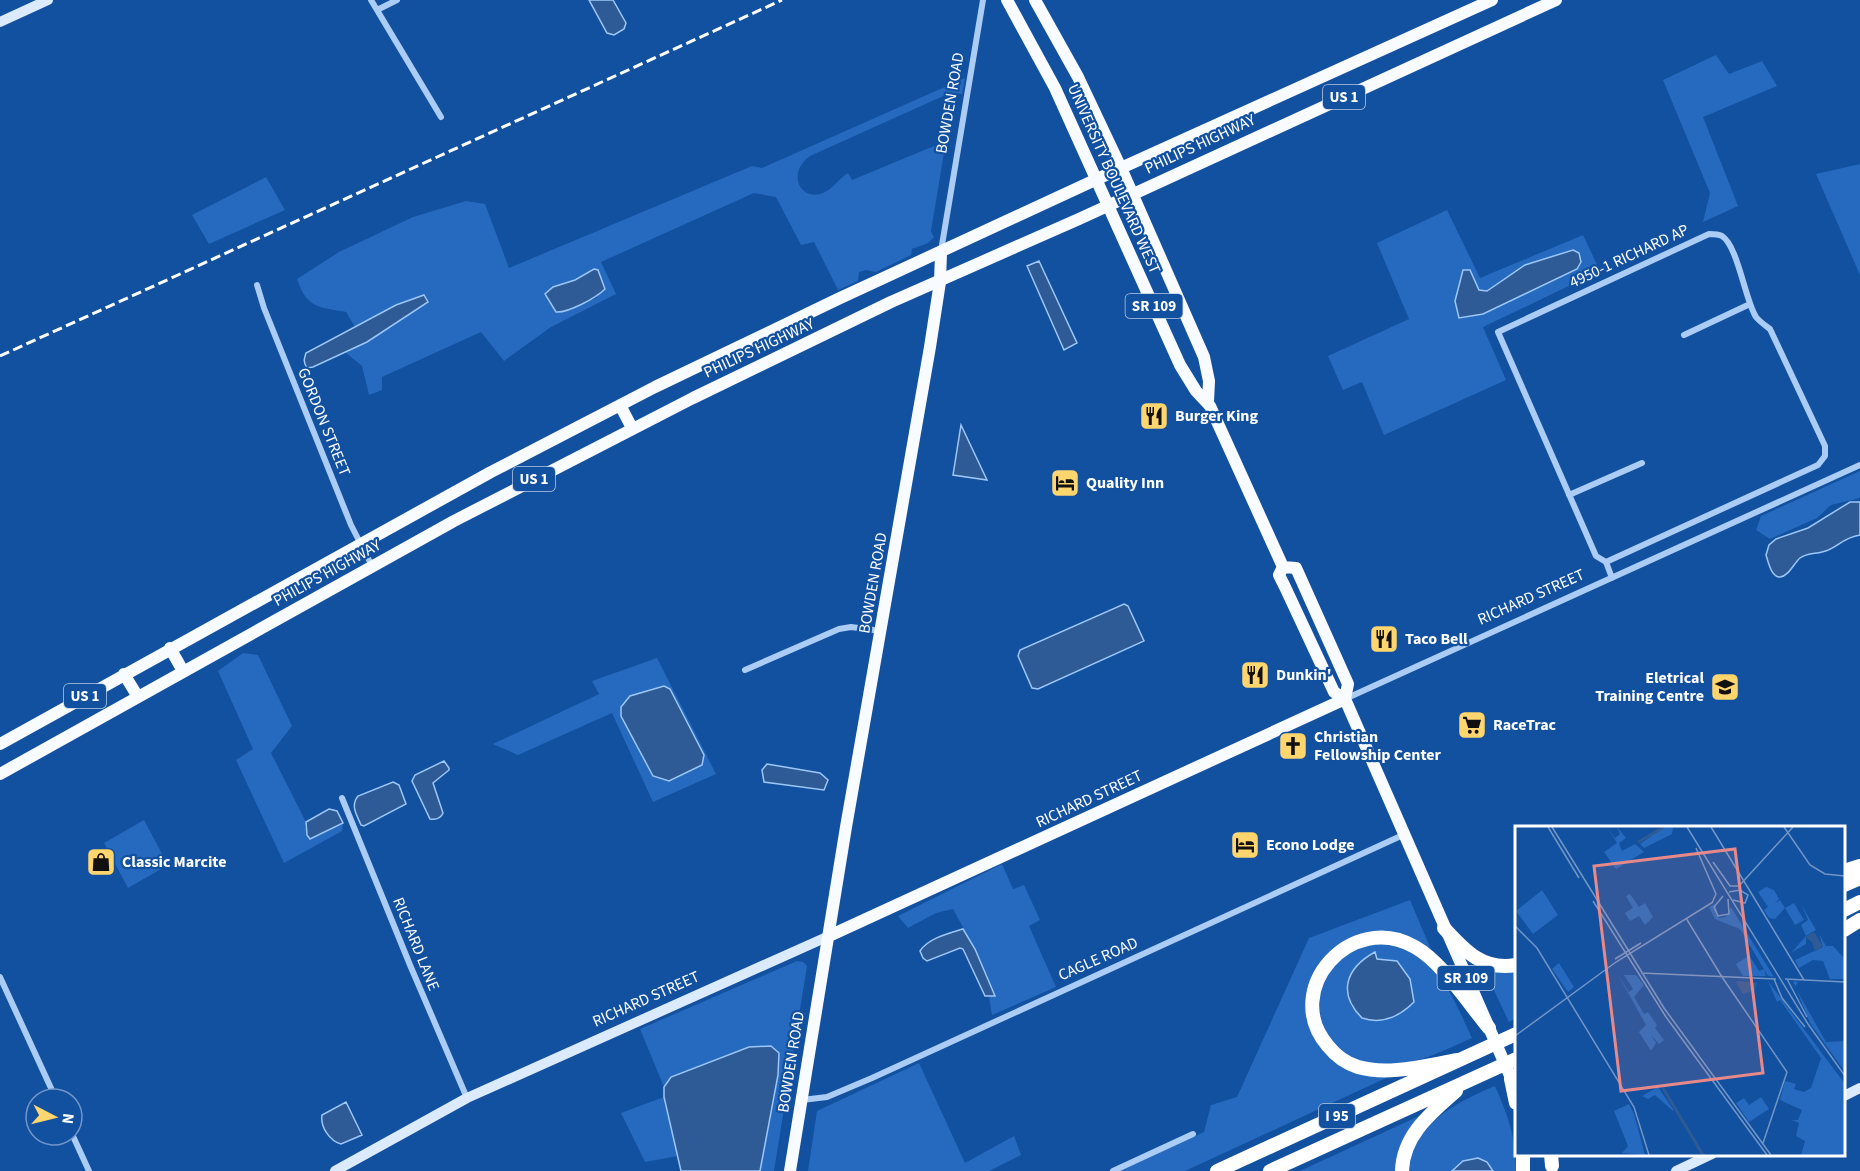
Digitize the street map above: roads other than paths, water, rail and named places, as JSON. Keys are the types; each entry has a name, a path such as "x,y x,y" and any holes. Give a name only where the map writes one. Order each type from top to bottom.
{"highway":[{"path":"1845,871 1860,866"},
{"path":"1845,885 1860,878"},
{"path":"1845,910 1860,902"},
{"path":"1845,929 1860,920"},
{"path":"1444,928 1468,952 1489,965 1498,967 1515,965"},
{"path":"1458,1060 1379,1070 1358,1067 1336,1056 1318,1031 1314,1014 1314,994 1317,982 1328,962 1343,948 1364,939 1386,937 1408,943 1431,959 1489,1028"},
{"name":"I 95","path":"1216,1171 1515,1034"},
{"name":"I 95","path":"1270,1171 1515,1059"},
{"path":"1402,1171 1404,1155 1411,1137 1438,1107 1466,1082"}],"main road":[{"name":"UNIVERSITY BOULEVARD WEST","path":"1007,0 1055,88 1180,365 1196,391 1208,402 1283,567 1279,575 1284,587 1334,692 1345,699 1514,1085"},
{"name":"UNIVERSITY BOULEVARD WEST","path":"1035,0 1077,77 1133,193 1204,357 1209,381 1208,402"},
{"name":"PHILIPS HIGHWAY","path":"0,744 360,543 499,467 620,405 761,336 1121,168 1492,0"},
{"name":"PHILIPS HIGHWAY","path":"0,774 372,566 632,428 891,302 940,282 1556,0"},
{"name":"BOWDEN ROAD","path":"790,1171 940,282 941,252"},
{"path":"620,405 632,428"},
{"name":"SR 109","path":"1283,567 1296,568 1348,684 1345,699"},
{"path":"171,648 183,671"},
{"path":"124,674 138,697"},
{"name":"RICHARD STREET","path":"828,936 1345,699"}],"street":[{"path":"0,22 48,0"},
{"path":"371,0 441,117"},
{"path":"377,10 397,0"},
{"name":"BOWDEN ROAD","path":"941,252 983,0"},
{"name":"4950-1 RICHARD AP","path":"1606,562 1823,461 1825,446 1770,329 1757,318 1750,304 1745,292 1745,281 1727,242 1720,235 1708,234 1498,332 1596,556 1606,562 1612,578"},
{"name":"GORDON STREET","path":"257,285 264,308 351,525 372,566"},
{"path":"1684,335 1750,304"},
{"path":"1569,495 1642,463"},
{"name":"RICHARD STREET","path":"1345,699 1860,465"},
{"path":"746,670 839,629 851,627 881,631"},
{"name":"RICHARD LANE","path":"342,798 467,1098"},
{"name":"CAGLE ROAD","path":"802,1100 827,1097 872,1078 1403,835"},
{"name":"RICHARD STREET","path":"335,1171 467,1098 828,936"},
{"path":"0,977 50,1087"},
{"path":"1845,1096 1860,1088"},
{"path":"1113,1171 1192,1134"},
{"path":"78,1147 89,1171"},
{"path":"1676,1171 1710,1156"}],"railway":[{"path":"0,356 782,0"}],"place":[{"name":"Burger King","path":"1154,416"},
{"name":"Quality Inn","path":"1065,483"},
{"name":"Taco Bell","path":"1384,639"},
{"name":"Dunkin'","path":"1255,675"},
{"name":"Eletrical Training Centre","path":"1725,687"},
{"name":"RaceTrac","path":"1472,725"},
{"name":"Christian Fellowship Center","path":"1293,746"},
{"name":"Econo Lodge","path":"1245,845"},
{"name":"Classic Marcite","path":"101,862"}]}
